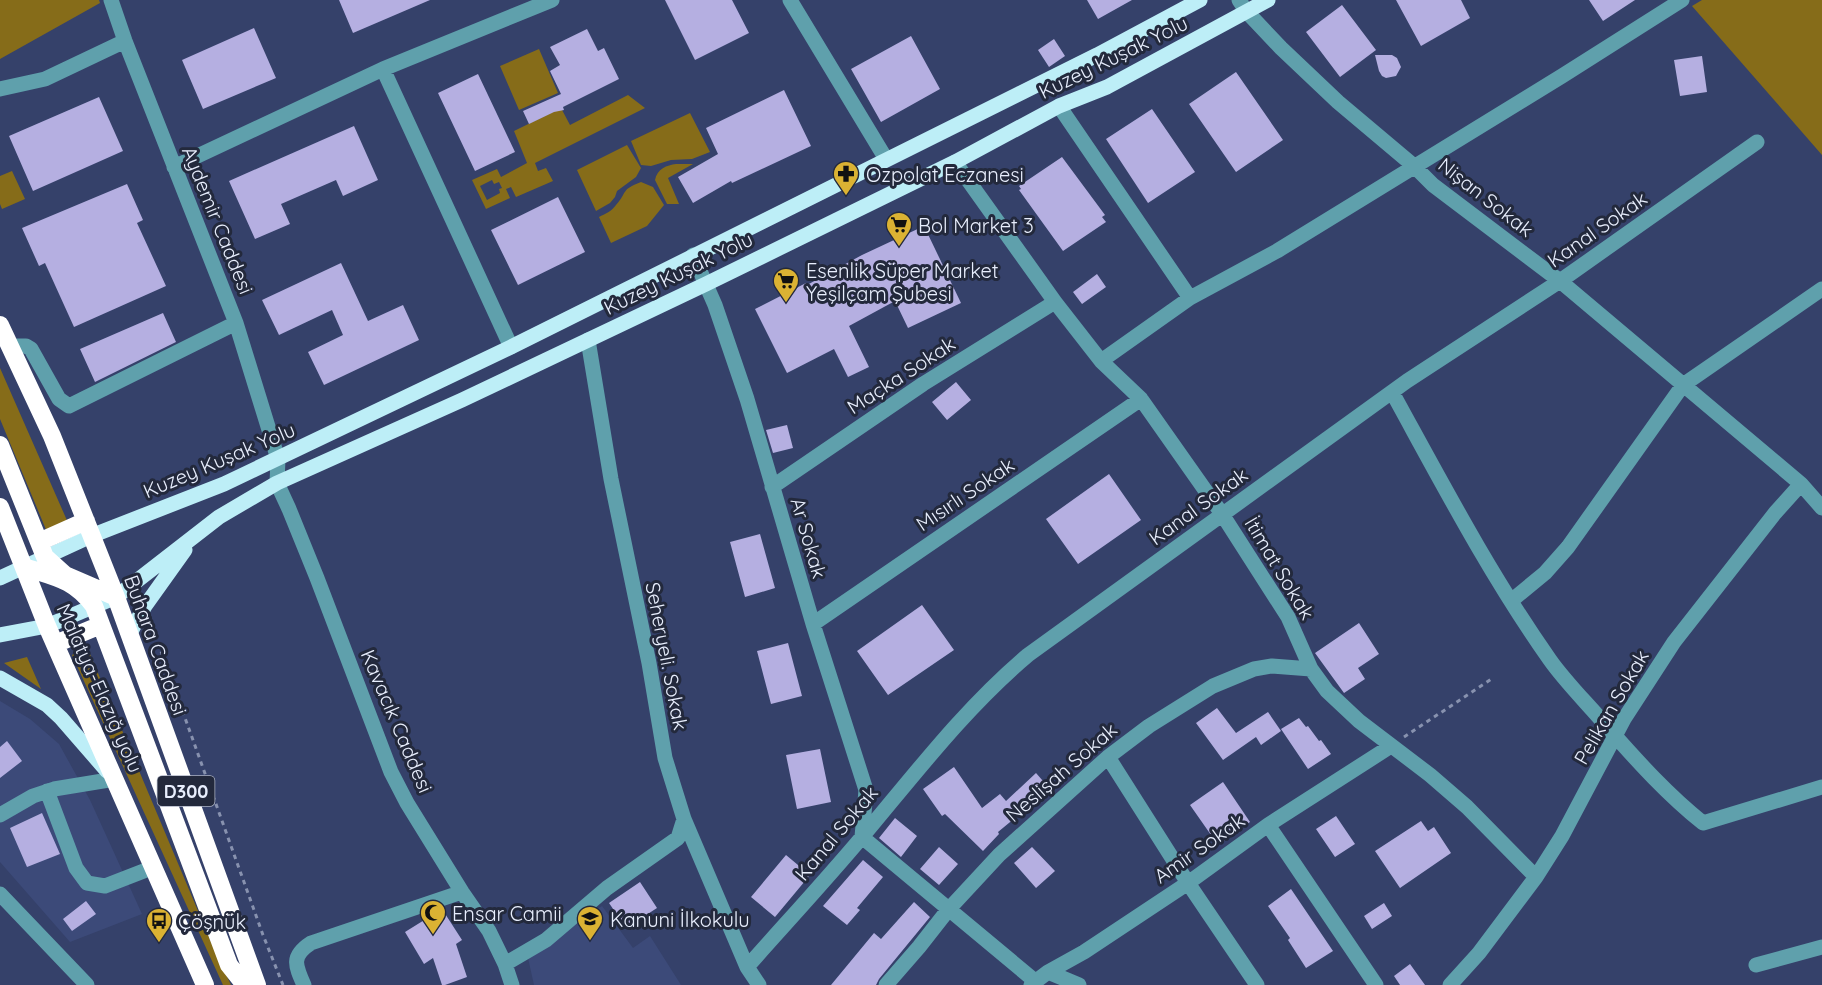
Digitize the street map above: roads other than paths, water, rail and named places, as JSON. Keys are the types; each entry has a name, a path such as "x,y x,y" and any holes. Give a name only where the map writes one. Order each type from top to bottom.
{"highway":[{"name":"Buhara Caddesi","path":"0,325 52,436 116,597 257,985"},
{"path":"0,445 42,550 65,574 116,597"},
{"name":"Malatya-Elazığ yolu","path":"0,507 47,626 205,985"},
{"path":"42,550 89,528"},
{"path":"24,567 76,586 94,606 229,964 245,985"},
{"path":"55,644 101,625"}],"main road":[{"name":"Kuzey Kuşak Yolu","path":"89,528 224,484 278,459 511,347 1097,55 1200,0"},
{"name":"Kuzey Kuşak Yolu","path":"0,635 47,626 116,597 219,517 276,483 706,284 956,162 1059,106 1107,87 1243,6 1268,0"},
{"path":"129,635 145,606 197,534"},
{"path":"0,578 24,567 42,550"},
{"path":"0,678 47,705 115,779"}],"street":[{"name":"Aydemir Caddesi","path":"111,0 236,323 278,459"},
{"path":"174,166 383,69 552,0"},
{"path":"790,0 886,159"},
{"path":"1101,361 1190,298 1277,251 1563,76 1678,1"},
{"name":"Nişan Sokak","path":"1243,6 1281,48 1338,102 1414,166 1433,185 1560,281 1801,484"},
{"path":"0,89 45,79 125,41"},
{"path":"383,69 511,347"},
{"path":"1059,106 1190,298"},
{"name":"Kanal Sokak","path":"747,967 862,837 961,718 998,680 1028,655 1392,392 1560,281 1757,142"},
{"name":"İtimat Sokak","path":"956,162 1055,302 1101,361 1141,399 1222,514 1288,617 1311,669 1328,691 1359,721 1467,807 1536,877"},
{"name":"Ar Sokak","path":"693,255 706,284 747,399 813,624 866,790 862,837"},
{"path":"1511,601 1545,573 1568,547 1683,385 1822,289"},
{"name":"Maçka Sokak","path":"772,487 923,384 1055,302"},
{"path":"10,346 26,346 32,349 59,399 69,406 236,323"},
{"name":"Seheryeli. Sokak","path":"588,340 611,479 649,663 664,758 684,819 747,967"},
{"path":"1392,392 1464,523 1551,662 1676,802 1703,823 1822,787"},
{"name":"Mısırlı Sokak","path":"813,624 1141,399"},
{"path":"276,483 278,459"},
{"name":"Kavacık Caddesi","path":"276,483 289,508 317,578 391,772 407,803 462,892 489,930 512,985"},
{"path":"1801,484 1822,508"},
{"name":"Pelikan Sokak","path":"1450,985 1479,953 1536,877 1562,836 1624,720 1674,642 1775,513 1801,484"},
{"name":"Neslişah Sokak","path":"886,985 948,910 999,855 1108,757 1149,726 1214,686 1254,669 1272,666 1311,669"},
{"name":"Amir Sokak","path":"1033,983 1188,883 1269,825 1390,746"},
{"path":"1108,757 1188,883 1257,985"},
{"path":"0,815 33,796 47,791 115,779"},
{"path":"47,791 76,868 87,883 105,886 154,867"},
{"path":"505,964 546,940 607,888 678,838 684,819"},
{"path":"1269,825 1376,985"},
{"path":"862,837 1033,983"},
{"path":"304,985 296,960 299,951 311,943 462,892"},
{"path":"0,894 87,985"},
{"path":"1756,965 1822,947"},
{"path":"747,967 759,985"},
{"path":"1048,972 1079,985"}],"place":[{"name":"Ozpolat Eczanesi","path":"846,197"},
{"name":"Bol Market 3","path":"899,248"},
{"name":"Esenlik Süper Market Yeşilçam Şubesi","path":"786,304"},
{"name":"Ensar Camii","path":"433,936"},
{"name":"Kanuni İlkokulu","path":"590,942"},
{"name":"Çöşnük","path":"159,944"}]}
